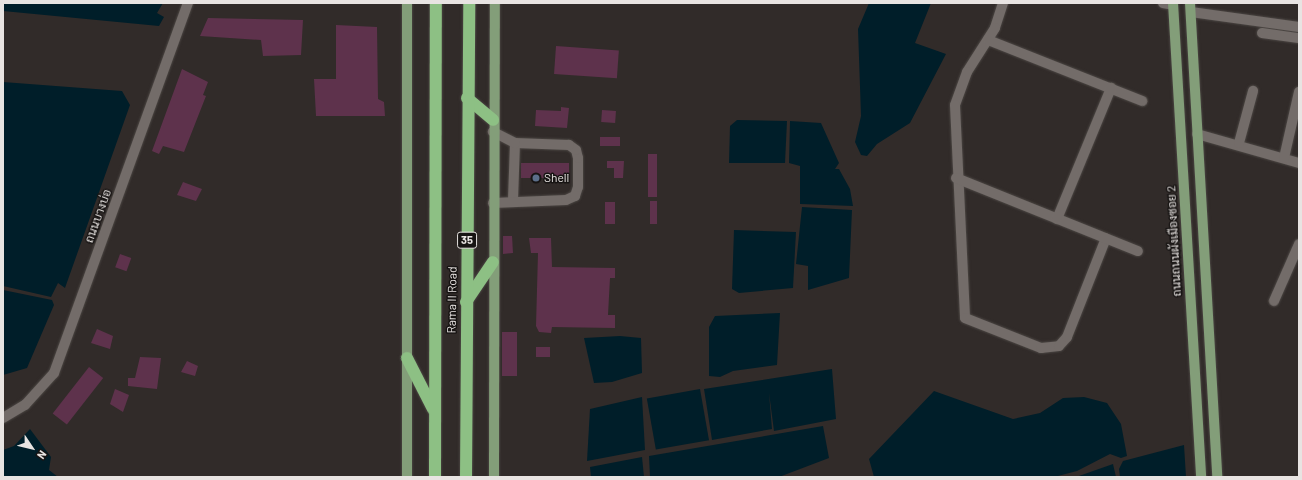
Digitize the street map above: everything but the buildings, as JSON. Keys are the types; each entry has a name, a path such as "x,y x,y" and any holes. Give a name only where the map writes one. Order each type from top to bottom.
{"highway":[{"name":"Rama II Road","path":"435,477 436,3"},
{"name":"Rama II Road","path":"466,477 469,3"},
{"path":"468,98 493,126"},
{"path":"466,302 493,262"},
{"path":"407,358 434,411"}],"main road":[{"path":"407,477 408,3"},
{"name":"35","path":"494,477 493,126 495,3"},
{"name":"ถนนถนนผังเมืองซอย 2","path":"1170,4 1181,120 1201,477"},
{"path":"1190,8 1216,477"},
{"path":"1181,120 1196,119"}],"street":[{"name":"ถนนบางบ่อ","path":"3,418 25,405 54,373 188,3"},
{"path":"1003,3 988,40 967,72 955,105 956,178 965,318 1041,348 1059,346 1067,337 1106,238"},
{"path":"1190,8 1299,27"},
{"path":"1262,33 1299,38"},
{"path":"988,40 1142,101"},
{"path":"1057,219 1111,88"},
{"path":"1239,143 1253,91"},
{"path":"1284,158 1299,92"},
{"path":"493,126 515,142 569,145 576,150 578,187 575,196 566,200 513,200 493,202"},
{"path":"1197,134 1239,143 1299,163"},
{"path":"513,200 515,142"},
{"path":"956,178 1138,251"},
{"path":"1274,301 1299,244"}],"water":[{"path":"3,3 163,3 157,13 164,17 159,26 3,11"},
{"path":"869,3 931,3 915,43 946,54 910,123 877,144 867,156 861,155 855,142 861,116 858,29"},
{"path":"3,82 122,91 130,105 65,288 58,283 51,297 3,286"},
{"path":"737,120 787,121 785,163 729,163 730,126"},
{"path":"790,121 821,123 839,163 835,169 839,169 850,189 853,206 800,204 800,166 789,163"},
{"path":"802,207 852,210 849,278 808,290 808,266 796,264"},
{"path":"734,230 796,232 793,288 739,293 732,289"},
{"path":"3,290 52,300 54,305 27,368 3,375"},
{"path":"780,313 777,365 733,371 720,377 709,376 709,327 715,316"},
{"path":"620,336 641,338 642,373 612,382 594,383 584,338"},
{"path":"832,369 836,419 774,431 769,393 772,429 712,440 704,389"},
{"path":"700,389 709,440 656,450 647,398"},
{"path":"934,391 1013,419 1040,413 1063,398 1084,397 1107,403 1121,424 1127,456 1121,458 1110,454 1077,471 1054,477 874,477 869,459"},
{"path":"642,397 645,450 587,461 590,409"},
{"path":"823,426 829,458 779,477 650,477 649,456"},
{"path":"30,429 51,457 49,470 58,477 3,477 3,450 14,446"},
{"path":"1184,445 1186,477 1120,477 1119,469 1123,461"},
{"path":"642,457 644,477 591,477 590,467"},
{"path":"1113,464 1116,477 1076,477"}],"place":[{"name":"Shell","path":"536,178"}]}
